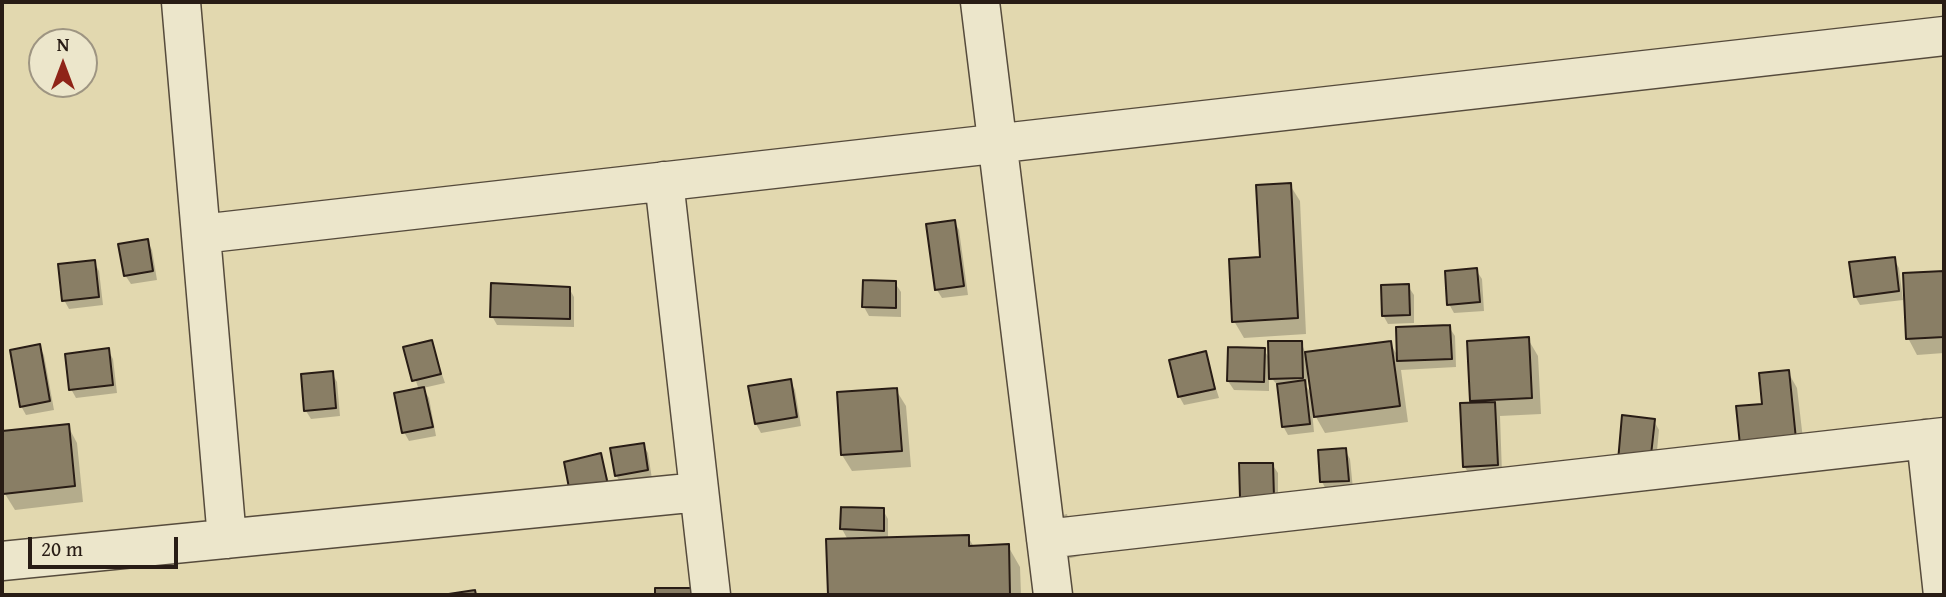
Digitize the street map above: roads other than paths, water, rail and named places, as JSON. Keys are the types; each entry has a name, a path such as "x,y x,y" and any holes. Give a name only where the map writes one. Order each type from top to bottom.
{"street":[{"path":"181,2 227,539"},
{"path":"980,2 1053,595"},
{"path":"201,234 1944,36"},
{"path":"664,181 710,595"},
{"path":"1046,539 1935,438 1944,595"},
{"path":"2,561 699,492"}]}
